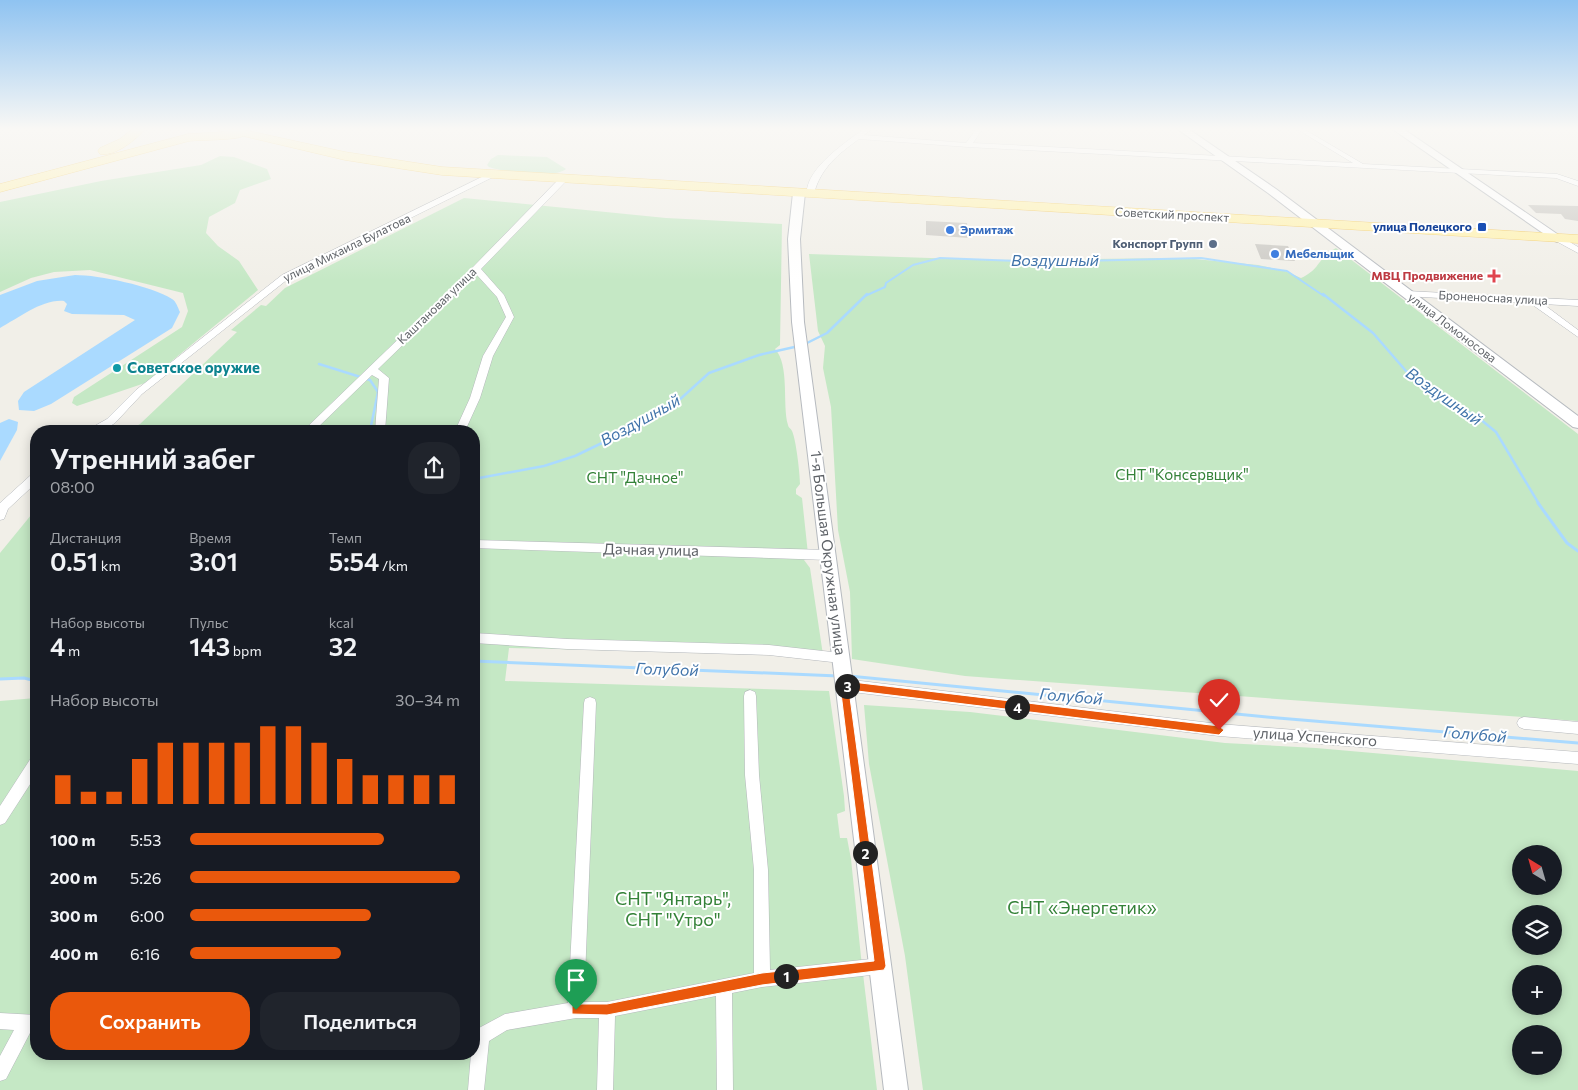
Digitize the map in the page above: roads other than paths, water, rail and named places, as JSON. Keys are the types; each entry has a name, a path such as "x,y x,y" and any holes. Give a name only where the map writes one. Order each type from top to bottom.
{"main road":[{"path":"0,188 35,179"},
{"name":"Советский проспект","path":"564,179 1578,239"}],"street":[{"name":"улица Михаила Булатова","path":"105,425 111,421 139,392 285,277 483,179"},
{"name":"Каштановая улица","path":"314,425 476,269 564,179"},
{"path":"804,194 816,179"},
{"name":"улица Ломоносова","path":"1254,179 1578,423"},
{"path":"1470,179 1578,251"},
{"path":"1565,179 1578,184"},
{"name":"1-я Большая Окружная улица","path":"804,194 794,239 797,313 896,1090"},
{"path":"463,425 475,398 488,356 510,317 508,306 494,287 476,269"},
{"name":"Броненосная улица","path":"1407,294 1578,303"},
{"path":"1532,300 1578,334"},
{"path":"372,370 384,378 380,425"},
{"path":"0,516 3,507 30,482"},
{"name":"Дачная улица","path":"480,544 828,555"},
{"path":"480,638 549,643 769,650 841,662"},
{"name":"улица Успенского","path":"844,685 1219,730 1578,758"},
{"path":"750,696 752,775 761,870 762,979"},
{"path":"576,1010 590,703"},
{"path":"1524,723 1578,728"},
{"path":"0,818 30,771"},
{"path":"480,1034 505,1022 576,1010 607,1010 762,979 880,966"},
{"path":"724,987 726,1090"},
{"path":"605,1090 607,1010"},
{"path":"0,1021 30,1023"},
{"path":"0,1073 30,1025"},
{"path":"476,1090 477,1060"}],"water":[{"path":"75,275 111,279 152,290 173,300 180,312 172,328 51,404 34,411 19,410 18,401 24,392 135,320 124,315 72,314 64,311 67,304 64,301 56,301 39,306 0,328 0,295 37,281"},
{"path":"9,419 18,422 17,430 0,461 0,423"}],"waterway":[{"name":"Воздушный","path":"865,296 885,287 886,283 913,265 940,258 1040,262 1201,258 1287,271 1324,296"},
{"name":"Воздушный","path":"805,344 827,333 867,294"},
{"name":"Воздушный","path":"1323,294 1373,333 1406,371 1427,387 1480,419 1496,432 1539,504"},
{"name":"Воздушный","path":"480,478 544,466 575,456 629,430 677,402 709,373 759,355 799,346"},
{"name":"Воздушный","path":"319,364 370,380 378,392 371,425"},
{"name":"Воздушный","path":"1538,503 1567,543 1578,551"},
{"name":"Голубой","path":"480,661 838,676"},
{"name":"Голубой","path":"849,676 1278,718 1578,743"},
{"name":"Голубой","path":"0,679 30,680"}],"place":[{"name":"улица Полецкого","path":"1482,227"},
{"name":"Эрмитаж","path":"950,230"},
{"name":"Конспорт Групп","path":"1213,244"},
{"name":"Мебельщик","path":"1275,254"},
{"name":"МВЦ Продвижение","path":"1494,276"},
{"name":"Советское оружие","path":"117,368"}],"park label":[{"name":"СНТ \"Консервщик\"","path":"1182,475"},
{"name":"СНТ \"Дачное\"","path":"635,478"},
{"name":"СНТ «Энергетик»","path":"1082,908"},
{"name":"СНТ \"Янтарь\", СНТ \"Утро\"","path":"673,910"}]}
